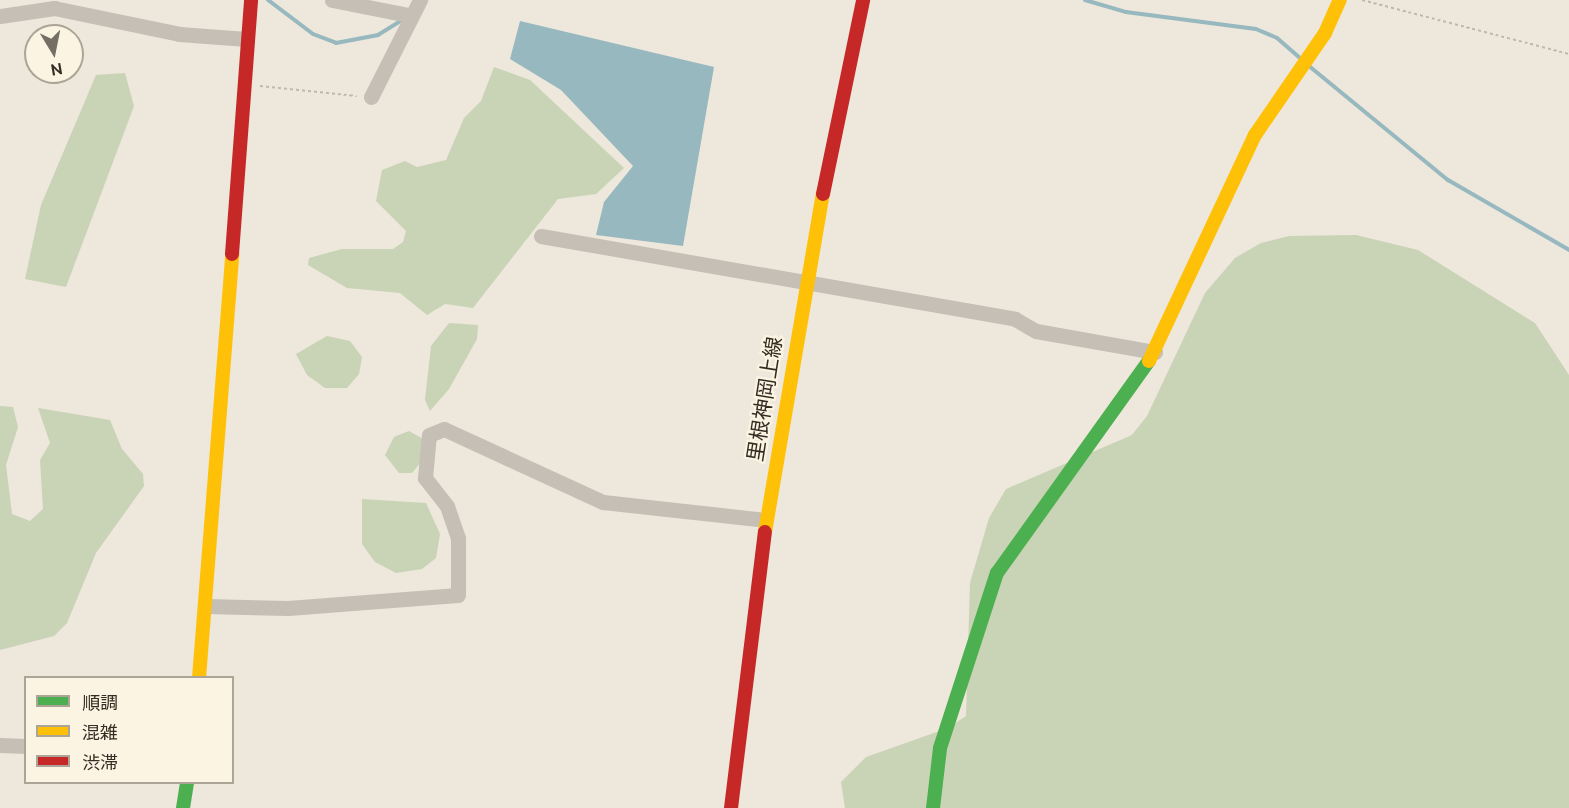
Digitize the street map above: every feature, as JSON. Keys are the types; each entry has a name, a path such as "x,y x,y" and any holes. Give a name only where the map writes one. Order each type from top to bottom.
{"street":[{"path":"198,676 206,606 251,0"},
{"path":"332,0 408,15"},
{"path":"370,97 408,15 420,0"},
{"name":"里根神岡上線","path":"731,808 766,520 805,280 863,0"},
{"path":"933,808 940,748 996,573 1155,352 1255,135 1325,33 1340,0"},
{"path":"0,16 54,8 179,34 248,39"},
{"path":"541,236 805,280 1016,319 1036,331 1155,352"},
{"path":"206,606 288,608 458,595 458,538 447,506 425,478 429,435 444,429 603,502 766,520"},
{"path":"0,745 24,746"},
{"path":"183,808 187,784"}],"path":[{"path":"1362,0 1569,54"},
{"path":"245,84 370,97"}],"green space":[{"path":"494,67 530,80 624,168 596,194 558,199 473,308 445,304 427,315 400,293 347,288 308,265 309,258 342,249 393,249 403,242 406,231 376,201 382,170 405,161 417,167 446,160 464,118 481,101"},
{"path":"125,73 134,106 66,287 25,279 41,205 96,75"},
{"path":"1356,235 1418,250 1535,323 1569,375 1569,808 845,808 841,782 866,757 948,728 966,716 970,583 989,518 1006,489 1132,435 1147,416 1205,293 1235,258 1261,243 1289,236"},
{"path":"449,323 478,325 477,339 449,389 430,411 425,400 431,346"},
{"path":"327,336 350,341 362,357 359,374 347,388 325,388 307,375 296,354"},
{"path":"0,406 13,407 18,427 6,465 12,514 30,521 43,509 40,460 50,443 38,408 110,420 122,449 143,474 144,486 96,553 67,623 54,636 0,650"},
{"path":"409,431 423,439 429,452 412,473 399,473 385,455 394,437"},
{"path":"362,499 426,503 440,534 436,558 422,569 396,573 375,562 362,544"}],"water":[{"path":"520,21 714,67 683,246 596,235 604,202 633,166 561,90 510,59"}],"waterway":[{"path":"268,0 313,34 336,43 378,35 404,19"},
{"path":"1085,0 1126,12 1256,29 1277,38 1301,59"},
{"path":"1309,66 1448,180 1569,250"}],"traffic: fast":[{"path":"933,808 940,748 997,573 1149,361"},
{"path":"183,808 187,784"}],"traffic: slow":[{"path":"1149,361 1255,135 1325,33 1340,0"},
{"path":"765,532 823,194"},
{"path":"199,676 232,254"}],"traffic: jam":[{"path":"232,254 251,0"},
{"path":"823,194 863,0"},
{"path":"731,808 765,532"}]}
